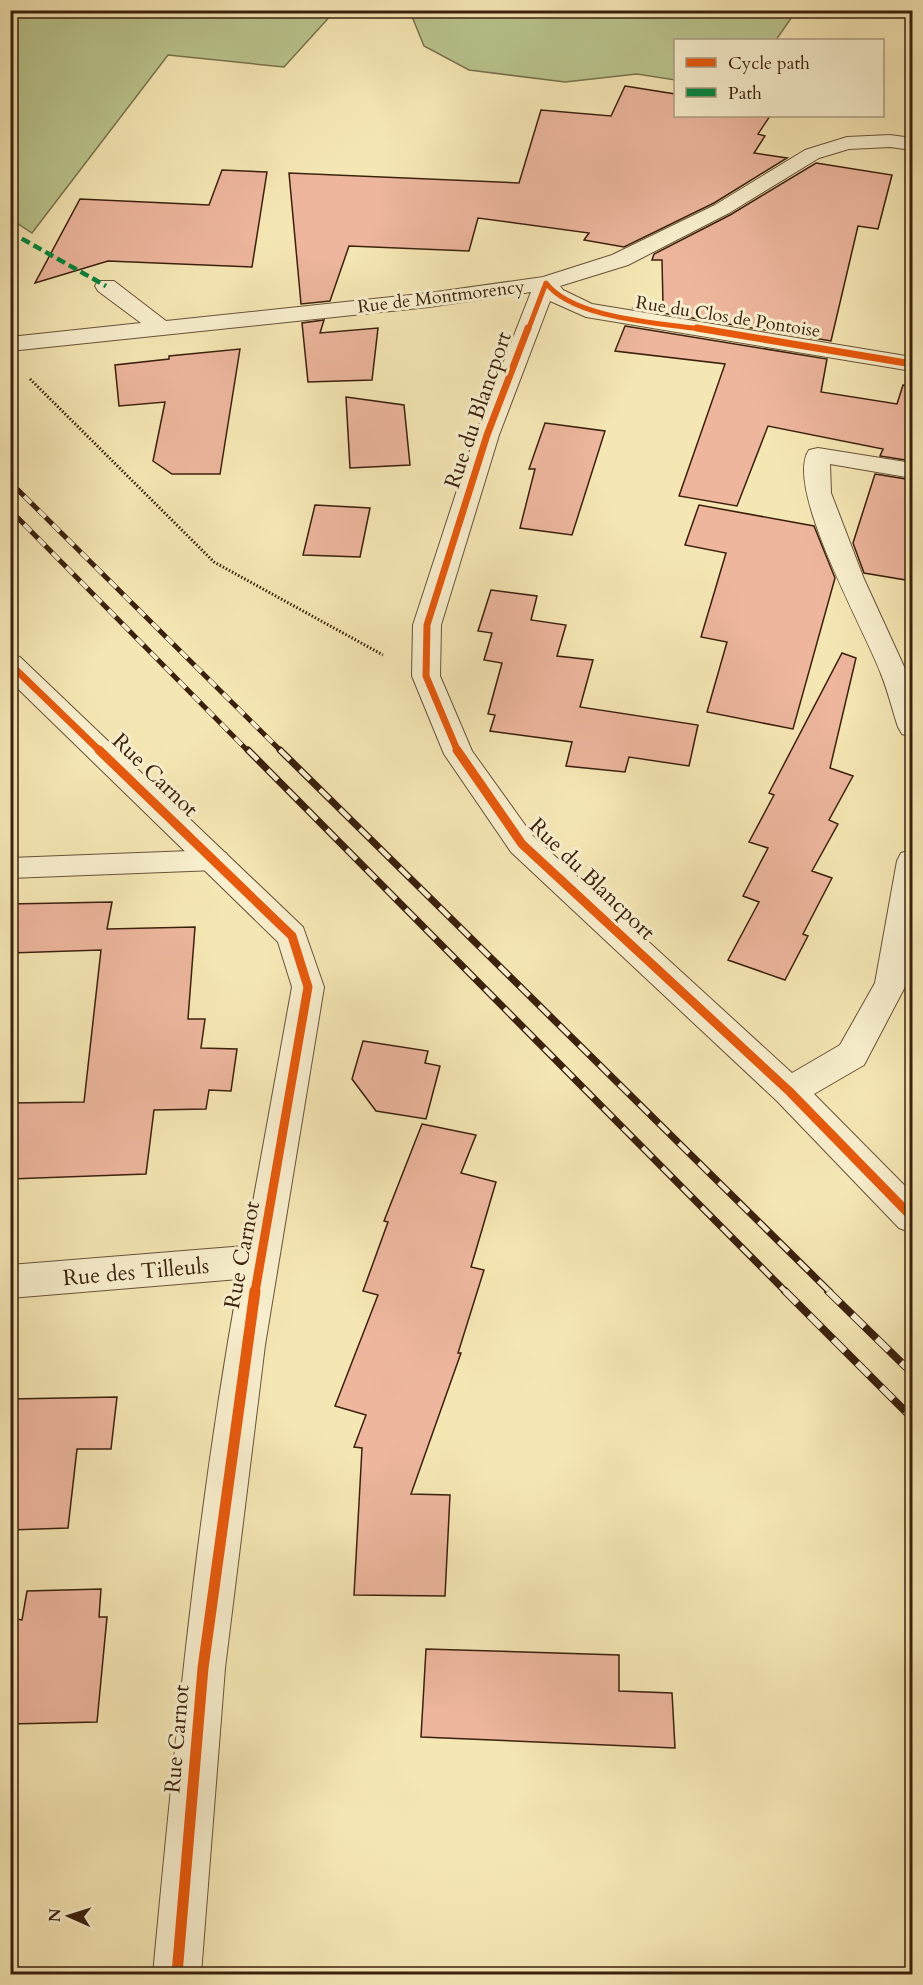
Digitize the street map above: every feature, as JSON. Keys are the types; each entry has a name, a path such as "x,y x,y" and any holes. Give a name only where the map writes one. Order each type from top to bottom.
{"street":[{"name":"Rue de Montmorency","path":"10,344 429,300 546,283 620,260 722,208 812,153 847,143 890,141 912,144"},
{"name":"Rue du Clos de Pontoise","path":"546,283 555,295 586,310 912,364"},
{"name":"Rue du Blancport","path":"546,283 487,435 427,625 425,670 459,754 522,844 789,1091 912,1218"},
{"path":"106,286 161,328"},
{"path":"912,470 818,455 818,493 851,579 895,673 912,727"},
{"name":"Rue Carnot","path":"10,664 216,860 292,936 308,987 247,1334 203,1668 177,1974"},
{"path":"789,1091 852,1055 891,983 912,861"},
{"name":"Rue des Tilleuls","path":"10,1282 261,1261"}],"lane":[{"path":"10,868 216,860"}],"path":[{"path":"27,377 214,562 409,670 425,670"}],"green space":[{"path":"11,10 796,11 777,39 674,39 674,80 637,74 565,82 469,70 424,46 411,14 333,13 284,67 168,55 32,233 11,219"}],"building":[{"path":"625,86 674,94 674,117 769,117 758,134 765,136 754,153 787,158 714,203 624,247 584,240 589,233 478,218 469,251 349,246 330,301 301,304 289,173 519,183 541,110 611,116"},
{"path":"816,163 892,175 878,229 858,226 831,341 632,308 663,305 662,260 652,260 654,254 730,215"},
{"path":"222,170 267,172 252,267 108,261 35,283 80,199 209,205"},
{"path":"324,320 320,333 378,328 372,380 308,382 302,323"},
{"path":"625,326 827,359 821,392 897,404 903,385 912,386 912,461 880,456 883,449 768,426 737,506 679,496 725,364 615,351"},
{"path":"240,349 220,474 172,474 153,461 165,402 119,406 115,365 169,359 169,356"},
{"path":"346,397 404,405 410,465 350,468"},
{"path":"545,423 605,431 572,535 520,528 535,469 529,469"},
{"path":"875,474 912,480 912,581 864,573 853,543"},
{"path":"315,505 370,508 360,557 303,555"},
{"path":"699,505 814,526 835,578 793,729 707,712 727,642 701,637 726,553 685,545"},
{"path":"491,590 537,596 531,620 566,625 557,656 593,660 580,707 698,725 689,766 629,757 625,772 566,766 572,742 490,731 495,715 488,714 502,663 484,660 492,633 478,631"},
{"path":"842,653 856,658 830,768 853,776 829,820 838,824 812,871 832,878 803,934 808,936 785,980 728,960 759,902 743,896 768,848 749,842 774,795 769,793"},
{"path":"112,902 107,929 195,927 188,1019 205,1019 201,1048 237,1049 231,1091 209,1090 206,1109 154,1110 146,1174 10,1179 10,1103 84,1102 101,950 10,953 10,904"},
{"path":"363,1041 428,1051 425,1063 440,1066 426,1119 376,1111 352,1079"},
{"path":"422,1124 476,1135 461,1173 496,1182 471,1267 484,1270 458,1353 461,1353 411,1494 450,1495 445,1596 354,1595 362,1448 354,1447 366,1415 335,1406 378,1295 363,1291 388,1222 384,1221"},
{"path":"117,1397 111,1449 77,1449 68,1528 10,1530 10,1399"},
{"path":"101,1589 99,1617 107,1617 97,1722 10,1724 10,1618 22,1620 27,1591"},
{"path":"426,1649 619,1655 619,1691 672,1693 675,1748 421,1737"}],"railway":[{"path":"10,482 282,752"},
{"path":"10,510 249,752"},
{"path":"248,750 786,1292"},
{"path":"280,750 830,1292"},
{"path":"828,1291 912,1373"},
{"path":"786,1292 912,1418"}],"marked path":[{"path":"10,232 106,286"}],"cycle path":[{"path":"912,364 586,310 555,295 546,283 487,435 427,625 426,676 459,754 522,844 789,1091 912,1217"},
{"path":"10,664 292,936 308,987 246,1345 203,1668 177,1974"}]}
